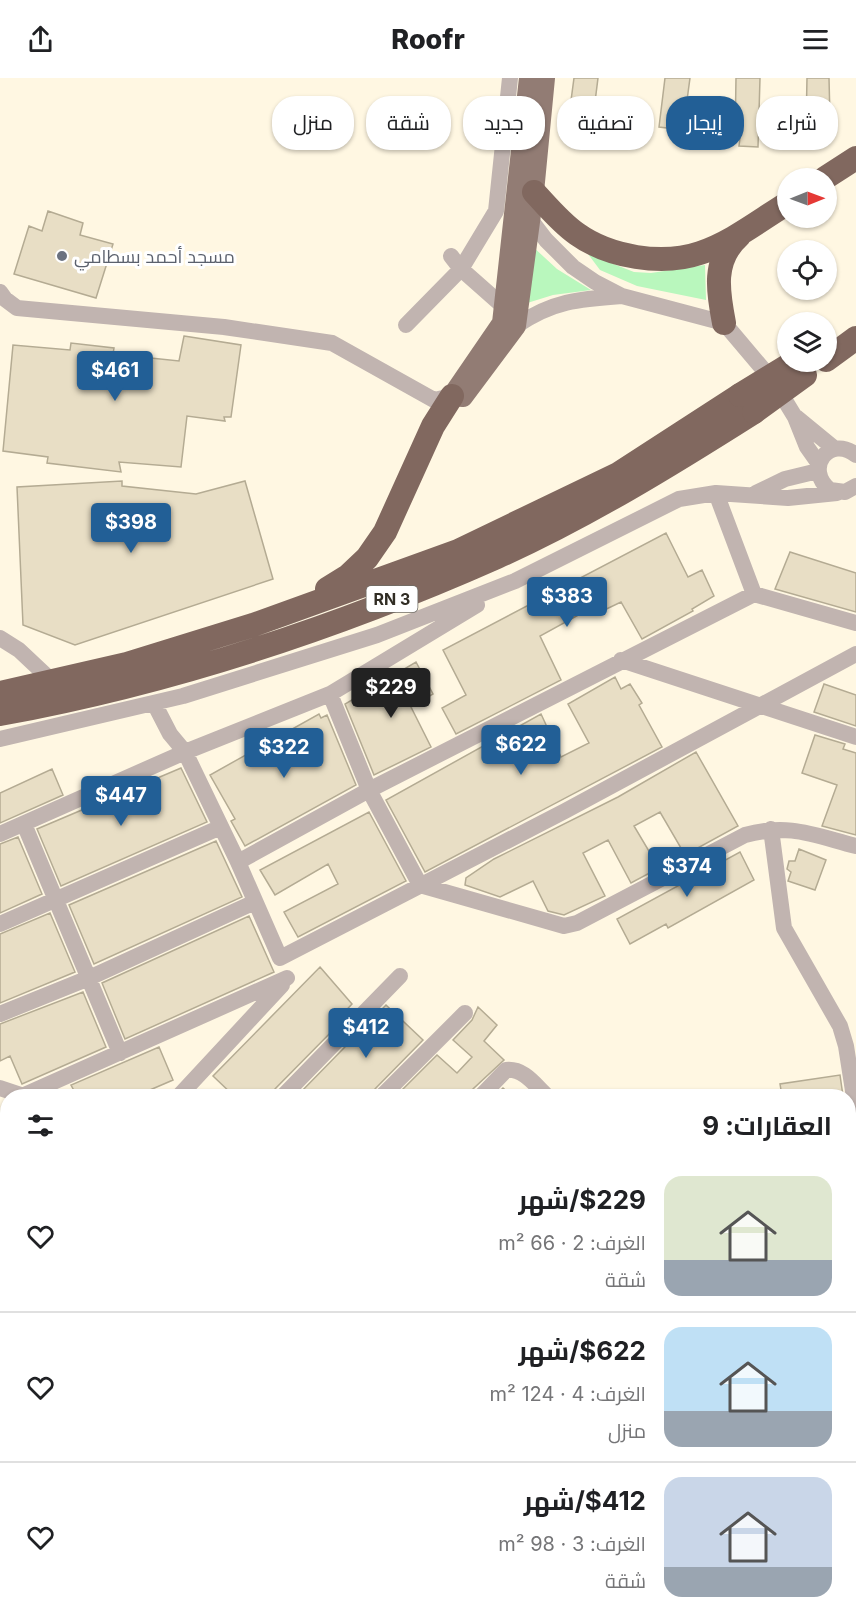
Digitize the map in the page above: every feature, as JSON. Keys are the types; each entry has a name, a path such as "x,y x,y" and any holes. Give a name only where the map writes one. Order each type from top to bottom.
{"highway":[{"path":"837,170 856,158"},
{"path":"534,192 575,233 589,242 630,256 656,258 700,253 777,210"},
{"path":"724,323 718,278 722,259 727,247 758,222"},
{"path":"837,332 856,319"},
{"name":"RN 3","path":"837,349 856,338"},
{"name":"RN 3","path":"0,693 128,664 287,613 458,551 618,474 747,404 797,372"},
{"path":"287,613 348,576 367,558 398,506 443,398"},
{"name":"RN 3","path":"0,714 153,680 285,640 498,556 571,519 684,456 747,404"}],"main road":[{"path":"443,398 498,333 502,323 512,315 522,216 529,78"},
{"path":"522,216 534,192 545,78"}],"street":[{"path":"406,325 461,269 496,210 510,78"},
{"path":"522,216 573,267 622,296 724,323 773,381 795,417 824,485 837,493"},
{"path":"451,256 461,269 512,315 537,312 564,302 622,296"},
{"path":"2,297 17,308 224,327 332,343 443,398"},
{"path":"795,417 835,449"},
{"path":"818,468 822,457 835,449 843,448 856,455"},
{"path":"755,494 785,479 818,468"},
{"path":"0,739 154,703 377,635 514,581 679,499 716,493 788,498 845,492 856,486"},
{"path":"716,493 754,594"},
{"path":"0,834 185,752 330,694 514,581"},
{"path":"238,862 369,790 754,594 856,624"},
{"path":"0,630 0,638 19,650 52,681"},
{"path":"280,958 565,810 856,654"},
{"path":"621,660 856,737"},
{"path":"330,694 369,790 420,885 564,926 577,923 745,836 771,829 795,830 856,846"},
{"path":"154,703 170,734 185,752 238,862 287,978"},
{"path":"24,824 120,1053"},
{"path":"0,924 221,827"},
{"path":"771,829 784,928 840,1026 846,1046 853,1089"},
{"path":"0,1014 89,978 255,902"},
{"path":"290,1089 400,976"},
{"path":"39,1089 287,978"},
{"path":"185,1089 287,978"},
{"path":"389,1089 465,1013"},
{"path":"488,1089 506,1070 513,1069 520,1071 539,1089"}],"green space":[{"path":"531,245 557,269 591,290 553,295 524,304"},
{"path":"588,254 634,272 651,273 705,265 706,300 637,286 600,270"}],"building":[{"path":"574,78 598,78 596,96 572,96"},
{"path":"665,78 690,78 688,96 666,96 666,128 659,127"},
{"path":"736,78 760,78 759,96 756,96 756,147 744,146 744,96 736,96"},
{"path":"807,78 829,78 829,96 807,96"},
{"path":"48,211 83,223 80,235 113,244 96,298 14,274 29,226 42,231"},
{"path":"184,336 241,345 231,417 224,417 225,421 187,416 181,467 119,462 121,472 47,463 48,457 3,451 13,345 70,350 71,343 114,348 113,354 179,361"},
{"path":"122,481 122,486 196,494 245,481 273,579 75,645 23,625 17,487"},
{"path":"666,533 688,577 702,570 714,596 692,609 693,611 642,639 621,602 594,615 591,608 540,636 561,680 456,734 442,708 466,695 443,650"},
{"path":"790,552 856,573 856,612 775,589"},
{"path":"416,662 433,694 411,707 431,747 374,775 345,704"},
{"path":"615,677 621,689 630,684 642,703 639,705 662,747 425,872 386,800 541,714 561,757 589,743 568,704"},
{"path":"824,684 856,695 856,726 814,712"},
{"path":"319,714 321,718 327,715 356,785 245,846 231,821 235,819 210,775"},
{"path":"815,735 845,744 843,749 856,753 856,835 822,826 837,785 802,773"},
{"path":"696,752 738,826 685,855 660,812 634,826 659,868 631,883 608,840 583,853 605,896 564,915 548,911 533,881 500,897 465,885 466,878 494,859 618,797"},
{"path":"181,768 207,822 61,886 37,829"},
{"path":"52,769 63,795 0,823 0,793"},
{"path":"369,812 406,881 298,937 284,912 338,884 328,864 275,895 260,870"},
{"path":"18,837 42,894 0,913 0,844"},
{"path":"216,841 242,897 94,964 69,905"},
{"path":"799,849 826,860 815,890 788,881 791,872 787,869 789,861 795,861"},
{"path":"740,852 754,880 668,928 666,924 630,944 617,919"},
{"path":"50,913 75,972 0,1003 0,934"},
{"path":"249,916 274,972 125,1039 102,983"},
{"path":"320,967 352,1004 338,1019 341,1022 275,1089 227,1089 213,1076"},
{"path":"83,992 106,1047 22,1084 10,1056 0,1061 0,1024"},
{"path":"386,1005 423,1040 375,1089 304,1089"},
{"path":"478,1007 497,1025 484,1041 504,1060 473,1089 403,1089 437,1055 457,1073 472,1057 453,1040 472,1020"},
{"path":"159,1047 173,1080 152,1089 73,1089 71,1085"},
{"path":"840,1075 842,1089 781,1089 780,1084"}],"place":[{"name":"مسجد أحمد بسطامي","path":"62,256"}]}
